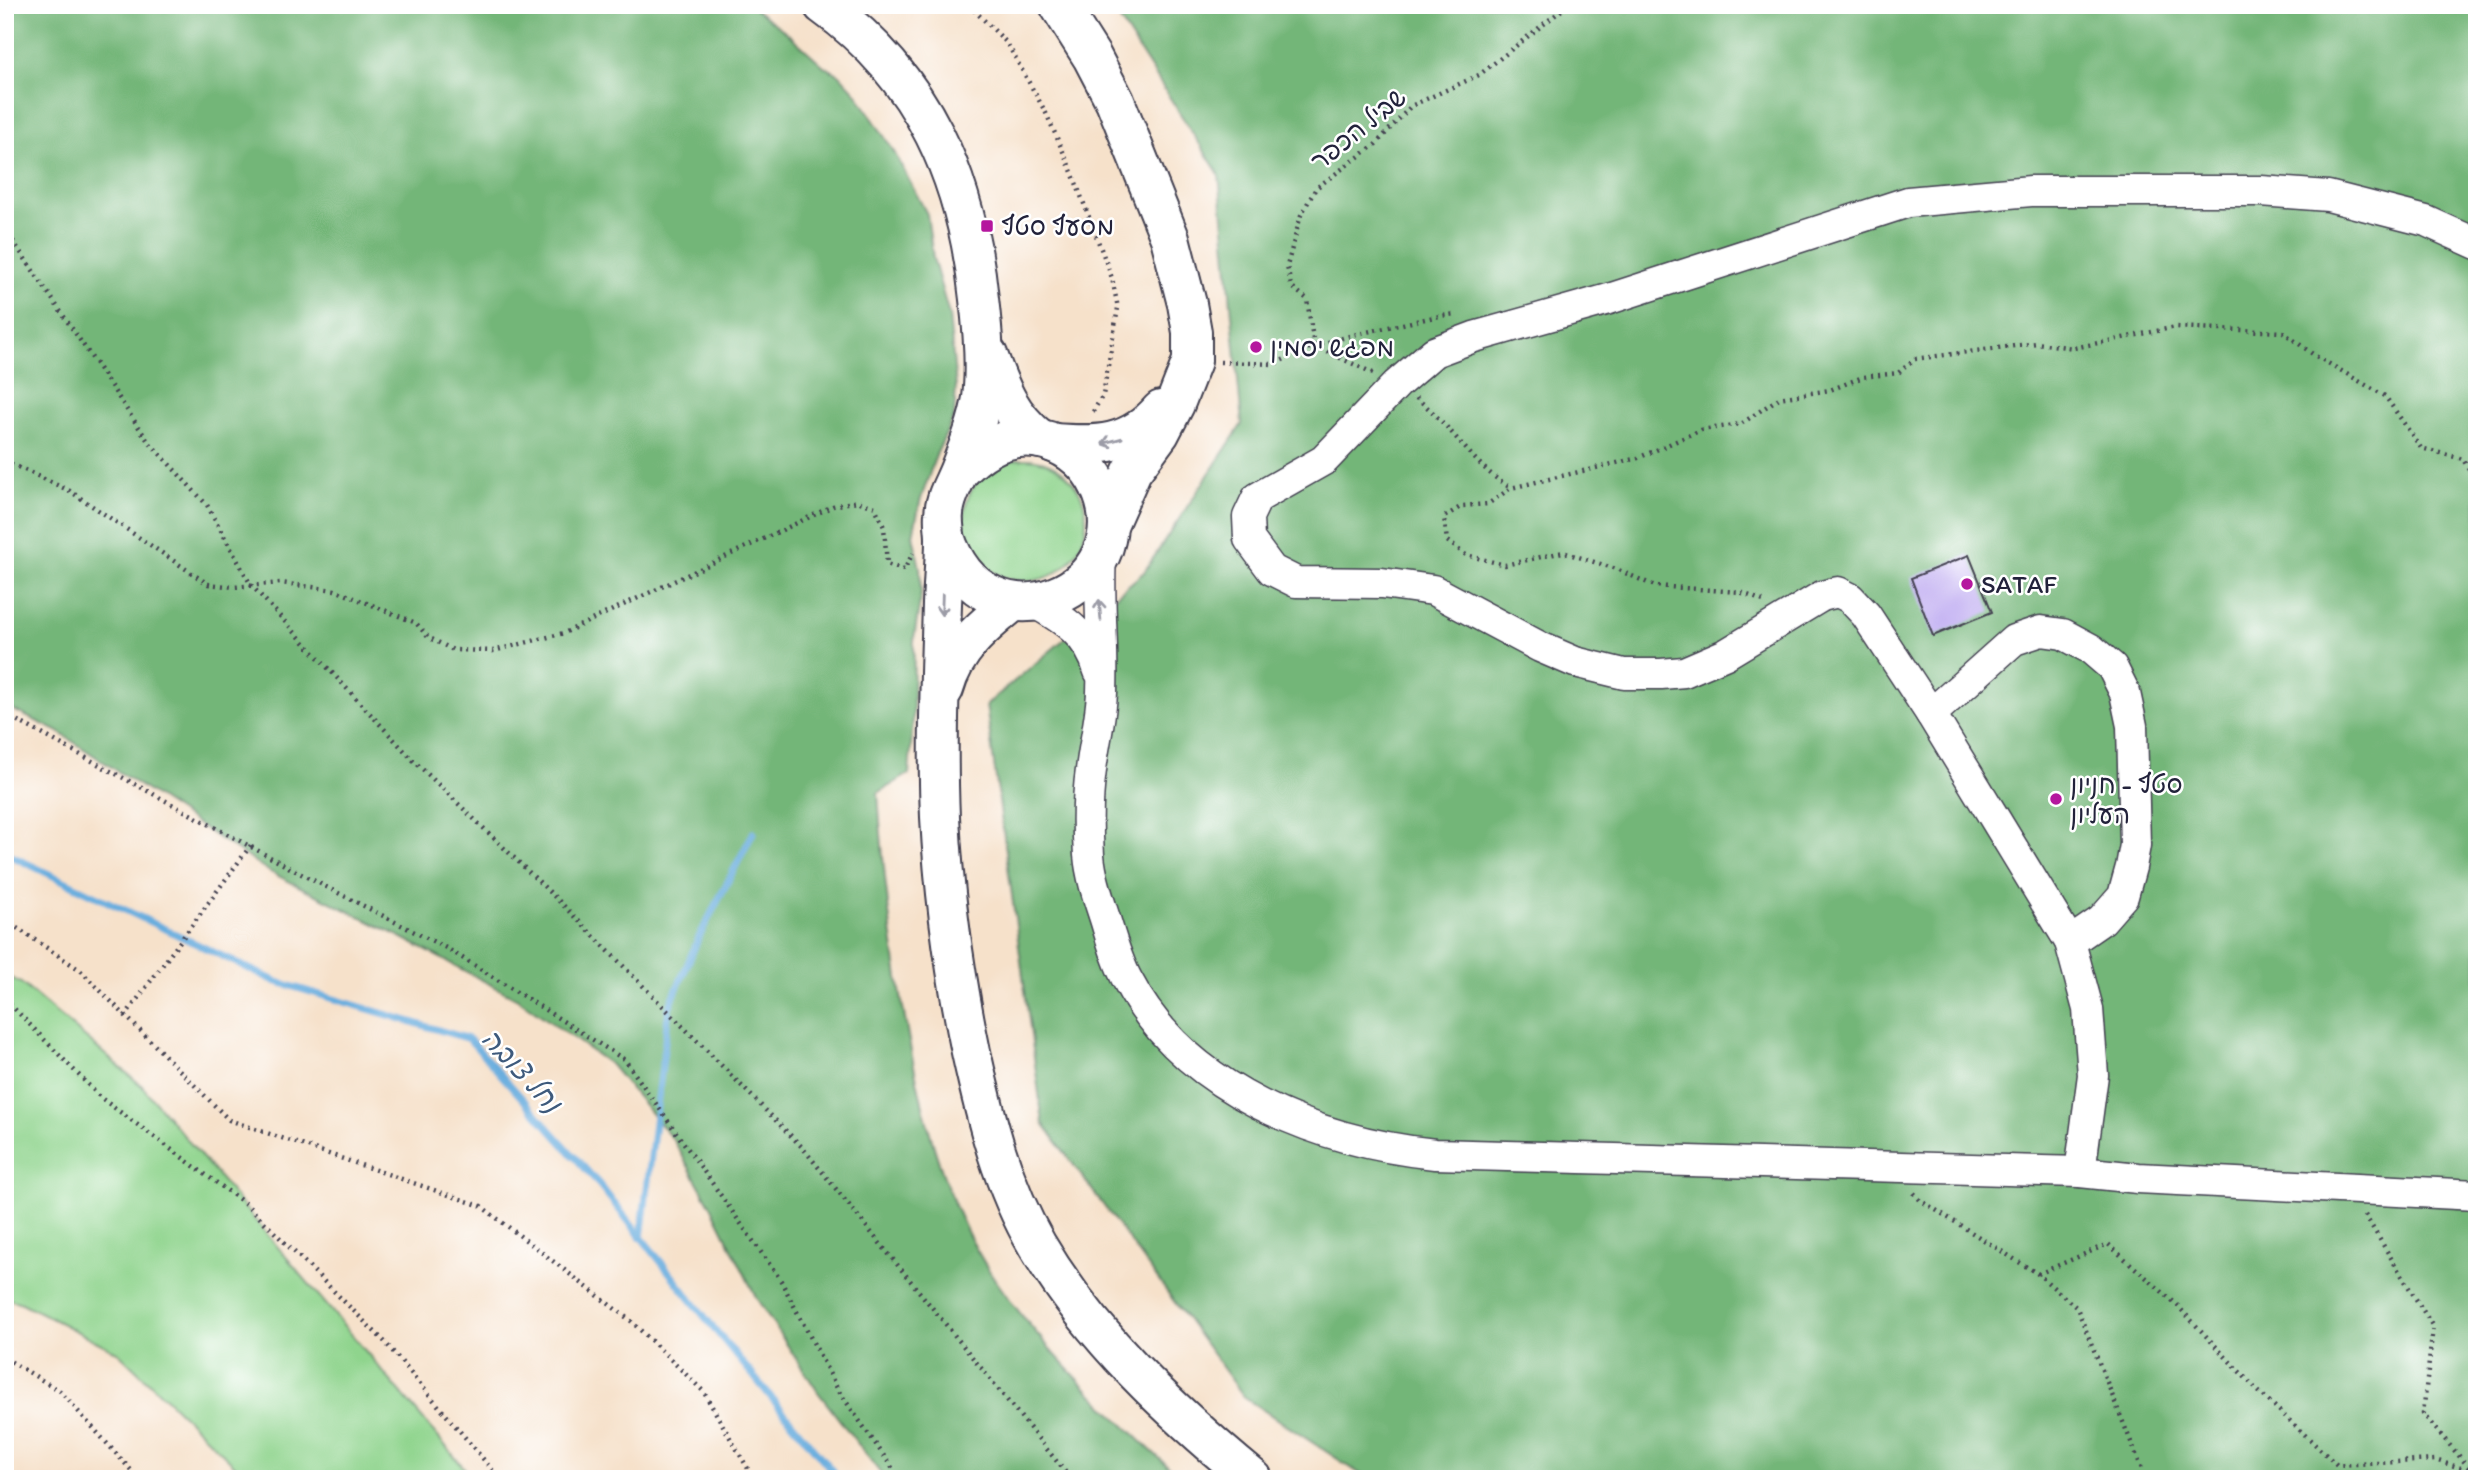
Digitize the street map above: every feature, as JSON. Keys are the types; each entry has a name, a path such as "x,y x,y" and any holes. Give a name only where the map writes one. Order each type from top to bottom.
{"main road":[{"path":"824,5 879,55 914,98 941,144 960,196 977,276 984,346 978,420 959,472 948,492 943,515 930,542 940,635 940,820 951,929 965,1023 981,1096 1006,1181 1020,1214 1046,1260 1109,1342 1186,1422 1253,1479"},
{"path":"930,542 951,556 976,586 994,596 1023,602 1054,598 1073,587 1089,572 1132,471 1160,433 1188,373 1192,332 1170,239 1115,101 1092,57 1059,5"},
{"path":"984,346 1009,405 1023,425 1046,441 1076,455 1094,475 1105,499 1104,540"},
{"path":"959,472 974,455 995,443 1017,438 1095,446 1119,440 1157,415 1188,373"},
{"path":"940,718 942,696 955,659 980,629 1023,602"}],"street":[{"path":"2080,1172 2094,1075 2088,1009 2070,942 1931,714 1866,615 1850,598 1838,592 1822,596 1726,654 1684,672 1624,674 1575,662 1540,647 1433,590 1382,583 1297,582 1272,570 1249,538 1248,517 1257,498 1324,460 1397,384 1434,352 1474,337 1609,299 1908,202 2031,191 2275,192 2328,196 2353,202 2426,221 2477,244"},
{"path":"1104,540 1098,586 1104,654 1102,703 1091,771 1088,834 1093,882 1127,981 1163,1032 1200,1066 1234,1089 1281,1114 1334,1135 1396,1150 1435,1154 2080,1172 2137,1178 2477,1195"},
{"path":"1023,602 1061,618 1078,631 1097,663 1102,703"},
{"path":"1931,714 2014,640 2041,631 2063,634 2091,649 2112,667 2125,693 2132,726 2135,845 2123,896 2102,920 2070,942"}],"path":[{"path":"969,5 1007,43 1046,113 1108,267 1118,307 1102,395 1093,414 1074,432 1046,441"},
{"name":"שביל הכפר","path":"1314,346 1307,299 1291,286 1287,266 1301,215 1316,188 1376,144 1411,106 1479,75 1568,5"},
{"path":"5,229 148,441 207,505 251,586 413,760 562,904 802,1147 1070,1479"},
{"path":"1801,607 1791,599 1774,605 1740,592 1654,586 1616,569 1563,552 1505,565 1466,555 1447,541 1444,517 1462,506 1488,504 1511,488 1638,458 1701,430 1741,424 1779,398 1830,390 1863,377 1898,373 1914,359 2037,344 2074,348 2176,327 2283,332 2314,355 2385,396 2421,448 2463,459 2477,485"},
{"path":"1188,373 1274,364 1314,346 1397,384 1433,411 1495,479 1511,488"},
{"path":"5,461 70,491 208,584 234,587 281,583 335,590 416,623 428,637 453,650 493,651 564,633 833,506 857,501 875,507 884,527 887,564 904,570 930,542"},
{"path":"5,714 305,876 448,949 625,1060 780,1279 838,1390 900,1479"},
{"path":"125,1016 251,845"},
{"path":"5,920 80,970 229,1121 481,1206 631,1321 704,1391 754,1479"},
{"path":"5,999 101,1098 247,1205 384,1341 500,1479"},
{"path":"1894,1167 1920,1200 2038,1274 2077,1308 2146,1479"},
{"path":"2349,1189 2433,1327 2423,1414 2475,1473"},
{"path":"2038,1274 2108,1244 2175,1303 2255,1388 2337,1465 2435,1460 2475,1473"},
{"path":"5,1358 60,1391 139,1479"}],"green space":[{"path":"5,5 749,5 785,31 825,67 839,74 855,91 893,150 927,214 933,258 949,315 956,387 954,417 936,455 920,502 913,535 920,568 921,595 914,638 909,774 878,793 892,934 918,1087 947,1186 960,1218 994,1278 1014,1306 1059,1358 1182,1479 885,1479 818,1392 757,1299 712,1208 674,1141 611,1065 518,999 270,872 57,731 5,706"},
{"path":"1110,5 2477,5 2477,1479 1368,1479 1245,1398 1043,1123 986,705 1144,572 1242,424 1219,174"},
{"path":"1025,459 1048,464 1068,477 1081,497 1086,520 1081,543 1068,563 1048,576 1025,581 1002,576 982,563 969,543 964,520 969,497 982,477 1002,464"},
{"path":"5,975 21,983 142,1086 465,1469 468,1479 249,1479 119,1353 22,1303 5,1298"}],"building":[{"path":"1969,555 1992,612 1933,636 1911,578"}],"waterway":[{"path":"641,1238 669,1008 698,939 753,833"},
{"name":"נחל צובה","path":"5,853 277,982 469,1039 598,1183 839,1479"}],"place":[{"name":"מסעף סטף","path":"987,226"},
{"name":"מפגש יסמין","path":"1256,347"},
{"name":"SATAF","path":"1967,584"},
{"name":"סטף - חניון העליון","path":"2056,799"}]}
